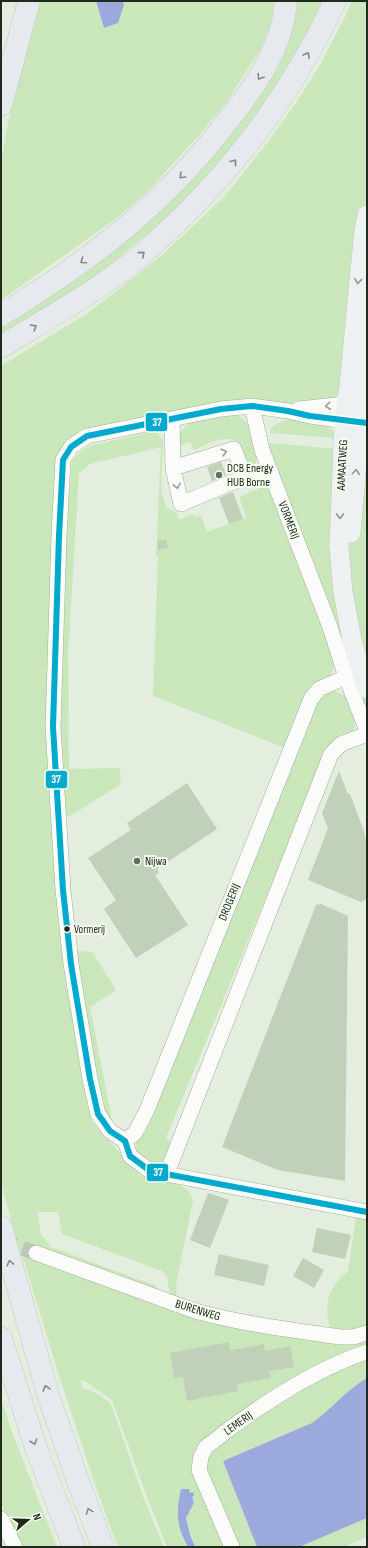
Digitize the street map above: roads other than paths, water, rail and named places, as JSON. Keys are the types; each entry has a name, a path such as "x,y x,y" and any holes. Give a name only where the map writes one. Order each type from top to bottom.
{"highway":[{"path":"1,65 14,1"},
{"path":"1,104 29,1"},
{"path":"1,314 58,279 95,252 150,208 194,163 222,130 260,77 277,42 282,27 286,1"},
{"path":"1,347 92,291 139,257 203,197 229,169 273,110 301,67 324,25 335,1"},
{"path":"1,1227 48,1396 103,1547"},
{"path":"1,1338 36,1448 74,1547"}],"main road":[{"name":"AAMAATWEG","path":"367,215 364,230 358,414 351,539 354,592 361,642 367,663"},
{"name":"AAMAATWEG","path":"367,319 358,414 340,497 339,554 343,592 352,640 367,689"}],"street":[{"path":"358,414 310,416 288,410 252,406 222,409 87,436 71,447 63,460 53,727 63,890 71,964 90,1079 98,1114 110,1131 125,1141 130,1156 150,1171 367,1212"},
{"name":"VORMERIJ","path":"252,406 262,450 330,627 346,677 367,731"},
{"path":"172,419 173,468 181,504 245,477 271,472"},
{"path":"173,468 234,449 245,477"},
{"name":"DROGERIJ","path":"125,1141 135,1133 146,1110 311,699 319,689 346,677"},
{"path":"167,1173 331,754 341,744 367,734"},
{"name":"BURENWEG","path":"36,1253 216,1317 237,1322 340,1337 353,1337 367,1333"},
{"name":"LEMERIJ","path":"232,1547 199,1470 201,1456 206,1447 266,1404 296,1386 322,1371 367,1352"},
{"path":"1,1519 15,1547"}],"water":[{"path":"96,1 123,1 124,5 118,23 104,28"},
{"path":"367,1378 367,1518 299,1547 257,1547 223,1461 312,1423 352,1388"},
{"path":"181,1489 189,1489 190,1493 193,1492 194,1496 192,1497 194,1503 186,1518 195,1547 188,1547 179,1525 178,1505"}],"tunnel":[{"path":"1,1240 36,1253"}],"place":[{"name":"DCB Energy HUB Borne","path":"219,475"},
{"name":"Nijwa","path":"137,861"},
{"name":"Vormerij","path":"67,929"}]}
